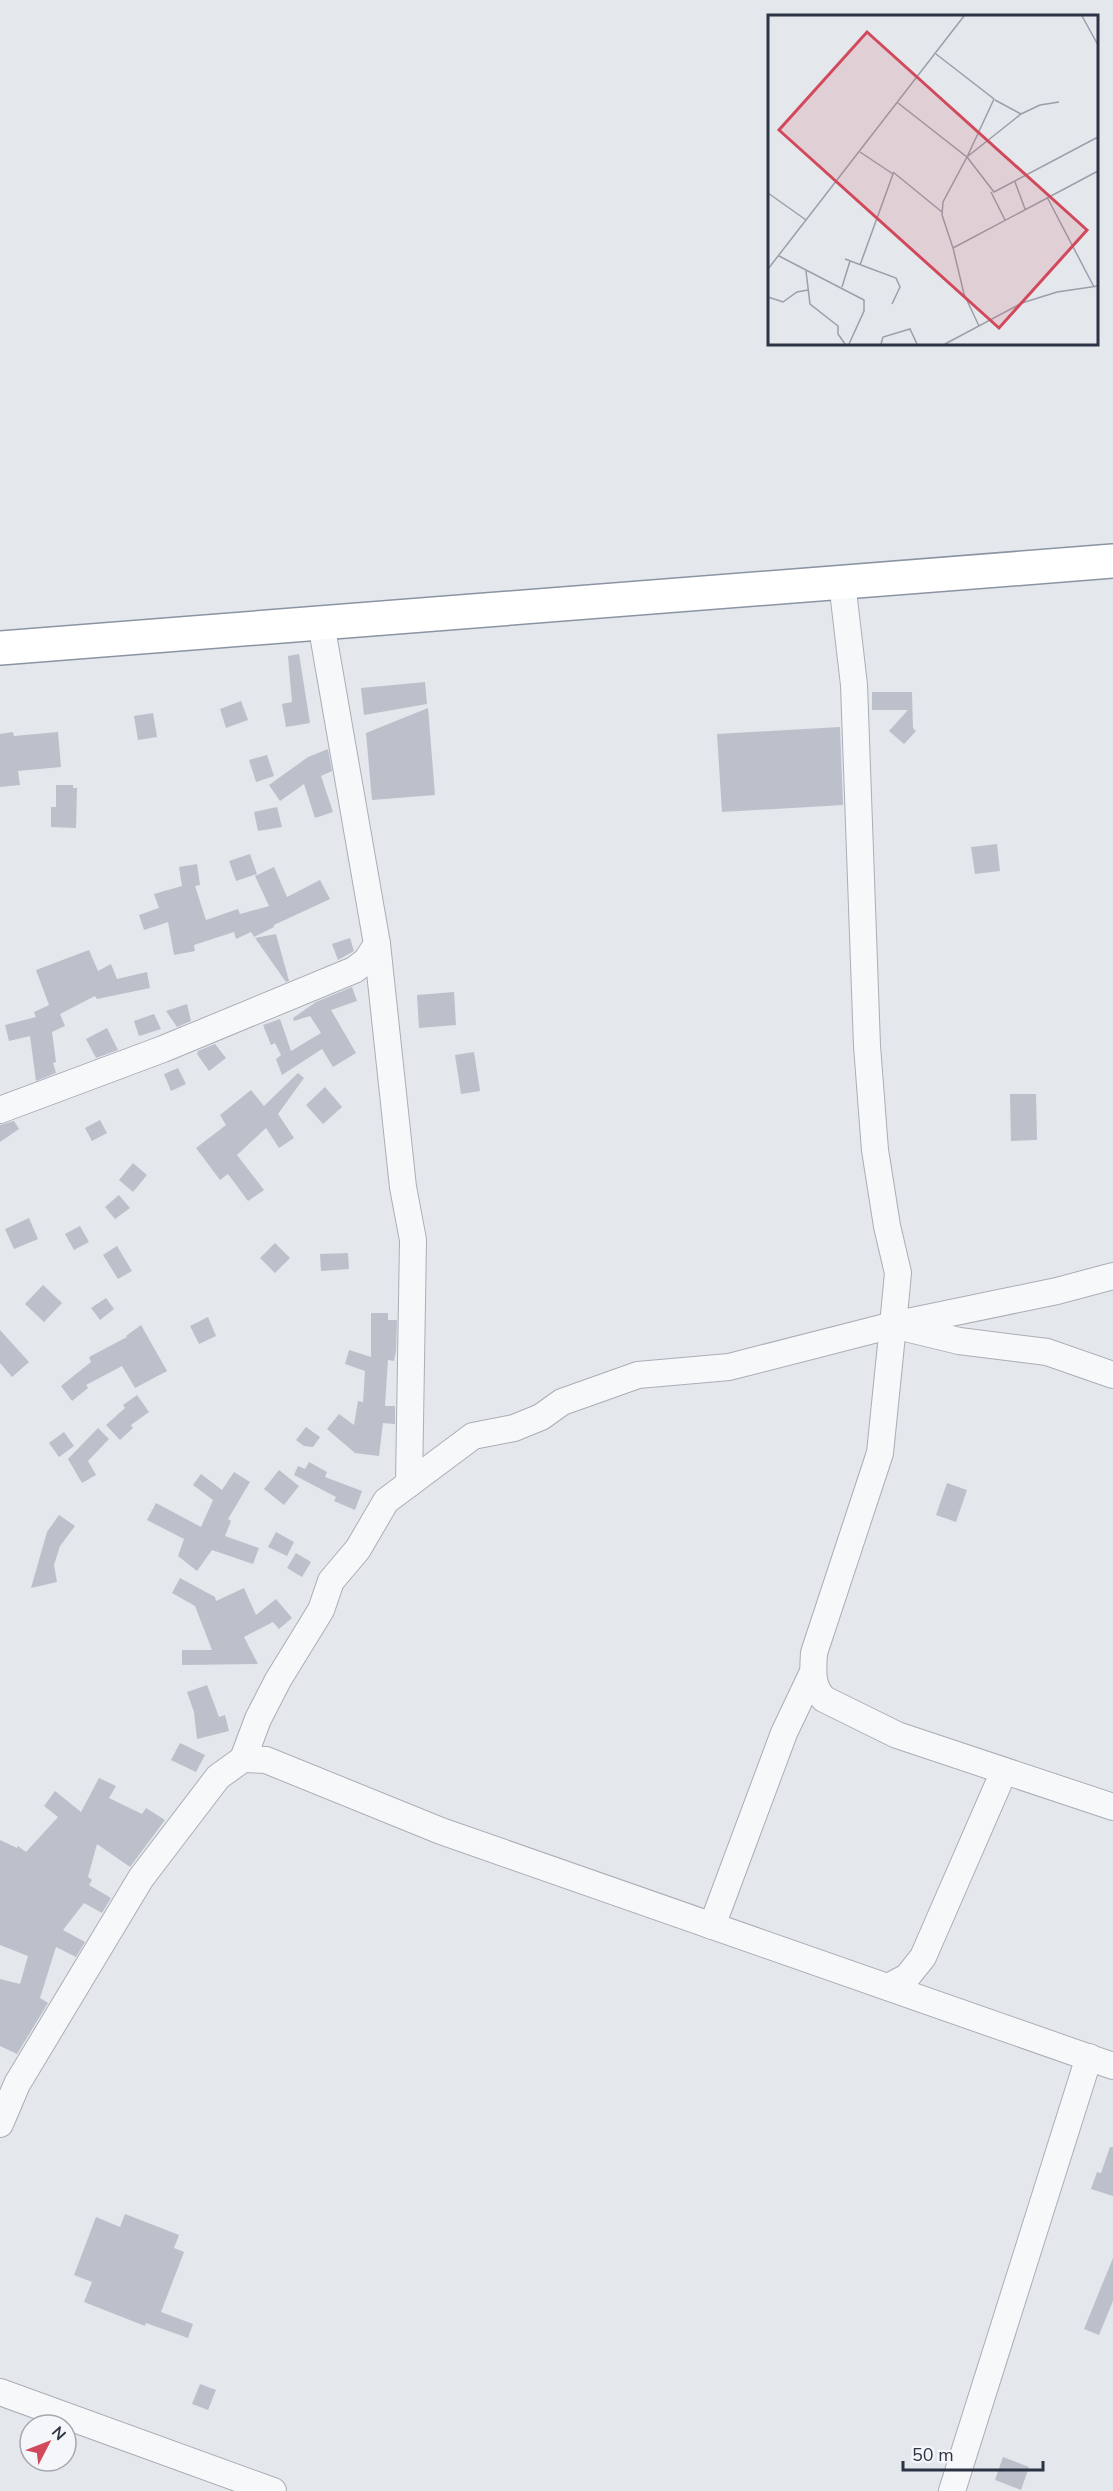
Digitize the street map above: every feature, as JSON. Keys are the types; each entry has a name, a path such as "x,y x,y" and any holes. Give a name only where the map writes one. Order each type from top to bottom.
{"highway":[{"path":"0,648 1113,561"}],"street":[{"path":"842,582 854,685 867,1046 875,1150 887,1226 898,1273 880,1453 814,1653 812,1674 816,1692 829,1702 897,1735 1113,1807"},
{"path":"321,623 377,944 403,1187 412,1240 409,1484"},
{"path":"0,1110 162,1049 354,970 366,962 377,944"},
{"path":"0,2124 17,2084 141,1878 218,1777 243,1759 258,1719 278,1680 321,1611 331,1581 358,1549 386,1501 474,1436 513,1428 541,1417 562,1402 638,1375 729,1367 893,1325 1057,1291 1113,1276"},
{"path":"893,1325 959,1341 1047,1352 1113,1374"},
{"path":"712,1926 784,1733 812,1674"},
{"path":"243,1759 266,1760 441,1831 1113,2066"},
{"path":"888,1987 907,1977 922,1958 1004,1771"},
{"path":"922,1958 921,1973 937,2004"},
{"path":"952,2491 1089,2057"},
{"path":"0,2392 273,2491"}],"building":[{"path":"299,654 310,723 286,727 282,704 292,702 288,656"},
{"path":"425,682 427,704 364,715 361,688"},
{"path":"872,692 912,692 913,728 916,731 904,744 889,731 908,710 872,710"},
{"path":"241,701 248,720 226,728 220,709"},
{"path":"428,708 435,795 372,800 366,733"},
{"path":"153,713 157,737 138,740 134,716"},
{"path":"840,727 843,805 722,812 717,734"},
{"path":"13,732 14,736 58,732 61,767 18,771 20,785 0,787 0,734"},
{"path":"328,749 332,771 321,776 333,812 315,818 304,784 280,801 269,785 308,757"},
{"path":"267,755 274,776 256,782 249,760"},
{"path":"56,785 73,785 73,788 77,788 76,828 51,827 51,807 56,807"},
{"path":"277,807 282,827 258,831 254,812"},
{"path":"997,844 1000,871 975,874 971,847"},
{"path":"250,854 257,874 236,881 229,861"},
{"path":"197,864 200,885 195,886 206,920 238,909 240,914 269,906 255,876 274,867 287,897 320,880 330,899 254,937 251,932 236,939 234,932 194,945 195,951 174,955 168,922 144,930 139,915 159,908 154,894 182,886 179,867"},
{"path":"276,934 289,981 286,982 255,938"},
{"path":"350,938 354,951 338,960 332,944"},
{"path":"89,950 98,971 111,964 117,979 147,972 150,988 97,999 95,996 60,1014 65,1026 52,1032 56,1062 53,1063 56,1073 36,1081 30,1036 9,1041 5,1025 36,1017 34,1012 49,1005 36,970"},
{"path":"352,987 357,1001 331,1010 356,1053 333,1067 322,1049 282,1075 276,1059 281,1055 275,1043 271,1045 263,1025 280,1019 291,1051 321,1033 310,1016 294,1021 293,1018 316,1002"},
{"path":"454,992 456,1025 419,1028 417,995"},
{"path":"187,1004 191,1021 177,1027 166,1011"},
{"path":"154,1014 161,1029 139,1036 134,1021"},
{"path":"107,1028 118,1050 96,1058 86,1039"},
{"path":"215,1044 226,1058 209,1071 197,1054 198,1051"},
{"path":"474,1052 480,1091 461,1094 455,1055"},
{"path":"178,1068 186,1084 171,1091 164,1074"},
{"path":"298,1073 304,1078 278,1114 294,1138 279,1148 266,1128 237,1155 264,1190 248,1201 228,1174 220,1180 196,1148 226,1125 220,1115 251,1090 264,1106"},
{"path":"325,1087 342,1107 323,1124 306,1105"},
{"path":"1010,1094 1036,1094 1037,1140 1011,1141"},
{"path":"100,1120 107,1133 92,1141 85,1128"},
{"path":"14,1121 19,1129 0,1142 0,1125"},
{"path":"133,1163 147,1175 133,1192 119,1180"},
{"path":"119,1195 130,1208 115,1219 105,1207"},
{"path":"29,1218 38,1239 14,1249 5,1229"},
{"path":"80,1226 89,1242 74,1250 65,1234"},
{"path":"275,1243 290,1258 275,1273 260,1258"},
{"path":"117,1246 132,1271 118,1279 103,1255"},
{"path":"348,1253 349,1269 321,1271 320,1254"},
{"path":"43,1285 62,1303 44,1322 25,1304"},
{"path":"106,1298 114,1309 100,1320 91,1308"},
{"path":"371,1313 388,1313 388,1320 397,1320 394,1361 388,1360 385,1406 395,1406 395,1424 383,1423 379,1456 355,1453 327,1429 339,1414 354,1425 358,1401 363,1402 365,1371 345,1364 349,1350 371,1357"},
{"path":"208,1317 216,1336 199,1344 190,1326"},
{"path":"141,1325 167,1371 135,1388 122,1366 86,1385 88,1388 72,1401 61,1386 91,1362 89,1357 127,1337"},
{"path":"0,1330 29,1362 12,1377 0,1363"},
{"path":"137,1395 149,1412 131,1425 133,1428 120,1440 106,1425 125,1408 123,1405"},
{"path":"306,1427 320,1437 313,1447 304,1446 296,1440"},
{"path":"98,1428 109,1439 88,1461 96,1475 82,1483 68,1459"},
{"path":"64,1432 74,1446 59,1457 49,1443"},
{"path":"309,1462 327,1472 325,1477 362,1491 355,1510 334,1501 336,1497 294,1475 298,1466 305,1469"},
{"path":"279,1470 299,1486 284,1505 264,1489"},
{"path":"234,1472 250,1482 228,1519 231,1521 225,1536 259,1548 253,1564 212,1550 197,1571 178,1556 184,1539 147,1520 156,1503 201,1527 213,1500 193,1485 201,1474 222,1490"},
{"path":"947,1483 967,1490 956,1522 936,1515"},
{"path":"59,1515 75,1526 60,1546 54,1565 57,1582 31,1588 47,1532"},
{"path":"276,1532 294,1542 287,1556 268,1547"},
{"path":"296,1553 311,1562 302,1577 287,1568"},
{"path":"180,1578 215,1597 216,1601 244,1588 256,1615 276,1599 292,1618 279,1629 273,1622 244,1637 258,1664 182,1665 182,1650 212,1650 195,1606 172,1593"},
{"path":"207,1685 219,1717 225,1715 229,1731 197,1739 194,1712 187,1692"},
{"path":"180,1743 205,1755 196,1772 171,1760"},
{"path":"99,1778 116,1786 109,1798 142,1814 146,1808 165,1820 130,1867 97,1844 88,1877 92,1880 89,1885 111,1898 102,1913 84,1903 63,1930 85,1942 76,1957 56,1947 40,1998 48,2003 17,2054 0,2046 0,1979 20,1984 28,1956 0,1945 0,1840 17,1848 18,1846 26,1852 58,1817 44,1806 55,1791 81,1812"},
{"path":"1110,2147 1113,2147 1113,2196 1091,2189 1097,2172 1101,2173"},
{"path":"125,2214 179,2235 174,2248 184,2252 161,2312 193,2324 188,2338 146,2323 145,2326 84,2302 92,2282 74,2275 96,2217 120,2227"},
{"path":"1113,2258 1113,2301 1099,2335 1084,2329"},
{"path":"200,2384 216,2390 208,2410 192,2404"},
{"path":"1003,2457 1029,2467 1021,2490 995,2480"}]}
